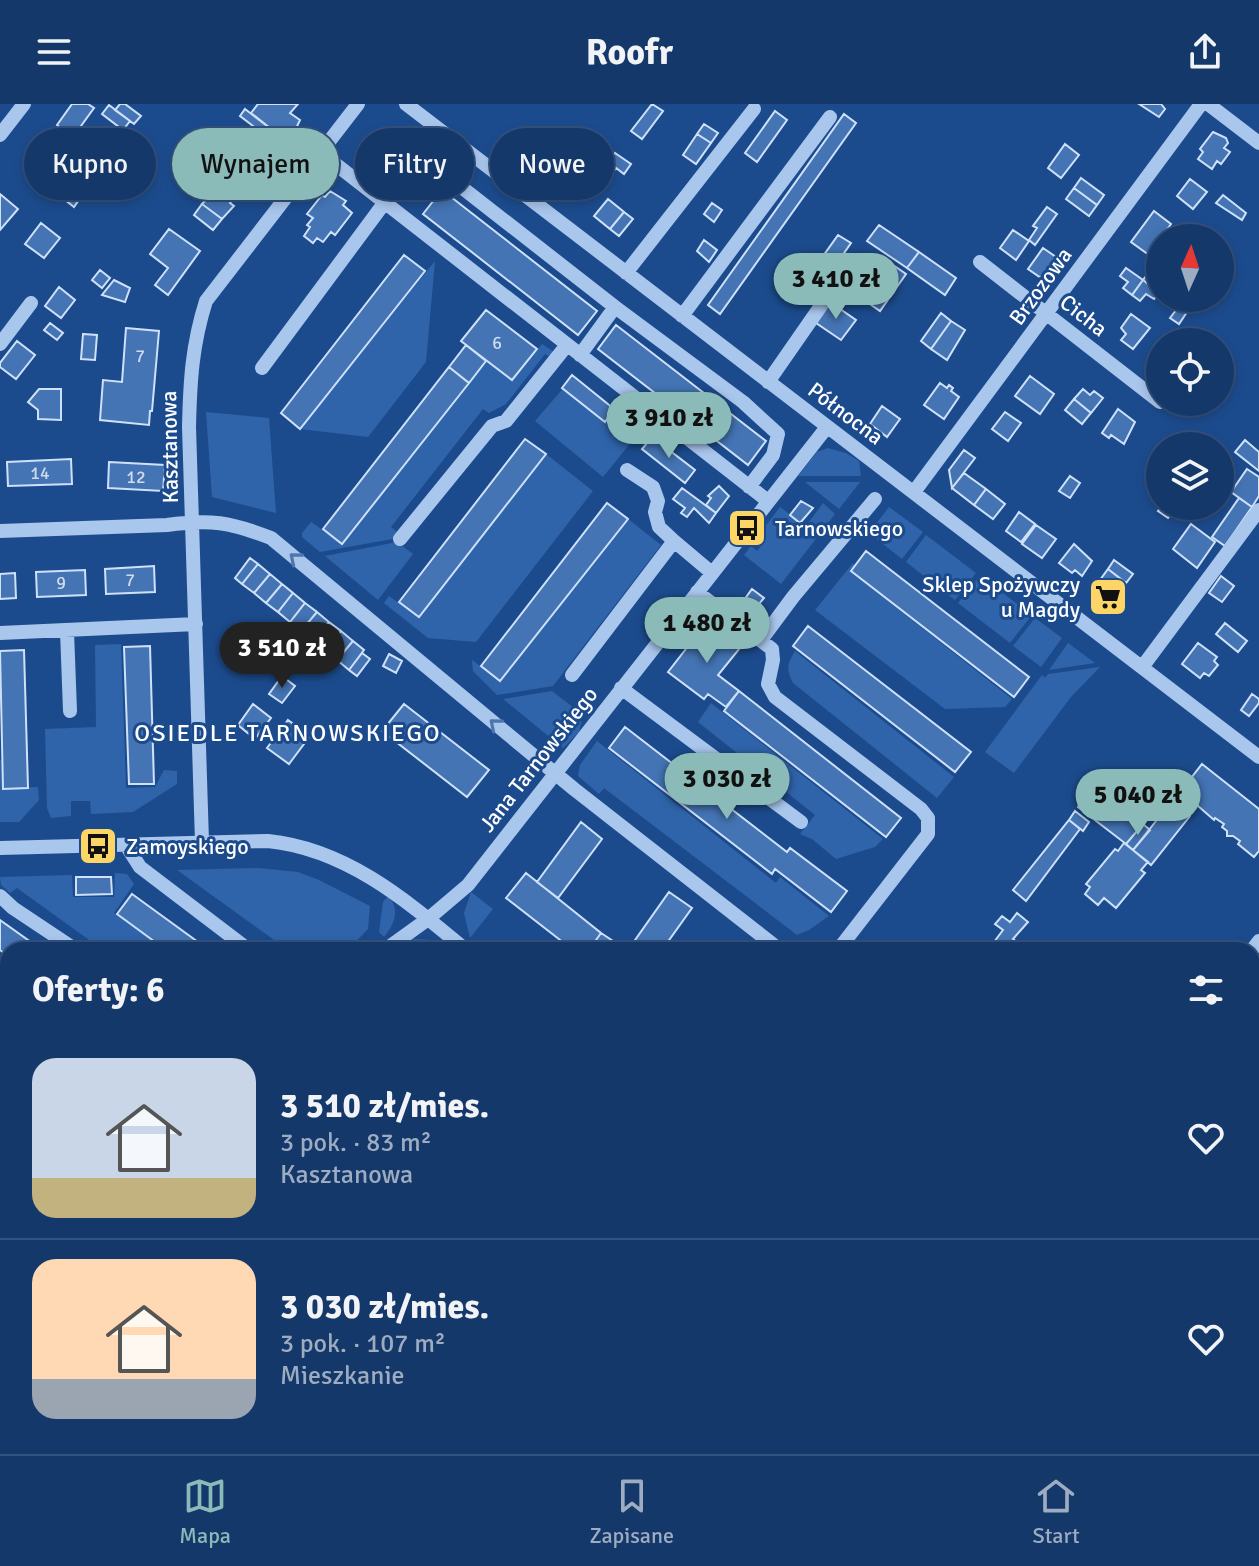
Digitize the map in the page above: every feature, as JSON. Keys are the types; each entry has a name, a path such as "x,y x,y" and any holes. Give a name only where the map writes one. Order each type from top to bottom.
{"street":[{"path":"0,135 24,104"},
{"name":"Kasztanowa","path":"339,128 358,104"},
{"name":"Północna","path":"406,104 1259,757"},
{"name":"Brzozowa","path":"914,492 1201,104"},
{"path":"1208,104 1259,143"},
{"path":"626,273 754,109"},
{"path":"682,316 830,117"},
{"path":"339,167 768,501"},
{"path":"474,197 743,402 778,434 773,455 749,487"},
{"name":"Kasztanowa","path":"202,842 192,521 191,365 196,331 206,301 283,200"},
{"path":"262,368 385,202"},
{"name":"Cicha","path":"980,262 1146,390"},
{"path":"768,382 825,300"},
{"path":"0,344 31,303"},
{"path":"580,355 615,307"},
{"path":"400,539 492,426 506,421 567,345"},
{"name":"Jana Tarnowskiego","path":"396,942 468,885 827,427"},
{"path":"627,470 653,487 658,501 655,512 659,527 712,573"},
{"path":"761,640 875,499"},
{"path":"1143,666 1259,510"},
{"path":"0,531 167,525 192,521 233,524 271,538 555,773 770,942"},
{"path":"572,675 674,541"},
{"path":"697,592 772,649 768,684 775,697 921,809 928,818 928,834 844,942"},
{"path":"0,633 196,624"},
{"path":"67,631 70,711"},
{"path":"621,688 801,822"},
{"path":"0,848 202,842 296,843 354,867 389,889 456,942"},
{"path":"126,845 140,867 238,942"},
{"path":"0,896 64,942"}],"shaded area":[{"path":"435,261 426,362 368,437 300,429"},
{"path":"542,344 554,352 550,357 545,354 506,404 489,413 483,409 391,527 401,535 398,538 320,552 302,537 311,522 343,544 486,361 512,380"},
{"path":"566,385 633,440 603,477 535,421"},
{"path":"206,412 269,418 276,513 212,497"},
{"path":"828,448 859,461 861,476 798,476 817,452"},
{"path":"546,454 593,491 476,642 428,638 384,603 389,596 419,617"},
{"path":"805,482 860,482 839,509"},
{"path":"823,503 835,514 781,584 744,555 751,546 757,551 764,542 758,536 780,507 806,526"},
{"path":"889,507 923,532 902,559 869,533"},
{"path":"628,519 661,545 553,686 497,695 473,671 472,660 501,681"},
{"path":"926,535 976,573 955,600 906,562"},
{"path":"397,542 413,554 378,600 325,556"},
{"path":"853,563 855,565 850,571 1012,699 1005,707 945,709 815,610"},
{"path":"980,576 1032,615 1010,643 958,603"},
{"path":"1035,618 1062,638 1041,667 1013,646"},
{"path":"1068,643 1095,663 1049,670"},
{"path":"121,644 126,788 155,787 164,770 177,771 177,784 133,812 91,814 90,801 71,801 71,816 51,818 47,808 45,729 96,727 95,645"},
{"path":"795,651 954,777 937,798 793,683 788,667"},
{"path":"1100,667 1071,697 1014,773 985,752 1042,675 1045,678 1048,674"},
{"path":"552,691 583,715 579,732 563,748 503,699"},
{"path":"711,703 883,839 875,847 836,859 812,839 800,834 815,815 698,722"},
{"path":"597,741 776,883 780,877 829,916 797,935 604,788 599,794 578,776 580,765"},
{"path":"0,760 3,788 38,787 39,800 19,822 0,822"},
{"path":"258,868 298,872 370,906 368,929 356,942 277,942 177,870"},
{"path":"115,873 127,874 134,884 114,913 153,942 92,942 17,888 10,893 1,885 0,877 72,875 73,897 114,897"},
{"path":"471,892 493,909 470,938 464,913"},
{"path":"388,896 394,906 395,917 384,937 379,932 383,902"},
{"path":"413,939 437,942 408,942"}],"building":[{"path":"72,104 88,104 94,108 81,126 84,128 61,128 57,125"},
{"path":"120,104 125,104 141,116 134,124 115,110"},
{"path":"258,104 298,104 290,113 300,120 296,128 270,128 251,113"},
{"path":"652,104 663,111 642,139 631,131"},
{"path":"1139,104 1161,104 1165,109 1159,117"},
{"path":"109,105 130,121 125,128 120,128 102,114"},
{"path":"245,109 270,128 256,128 240,116"},
{"path":"775,111 787,120 757,162 745,153"},
{"path":"844,114 856,123 720,314 708,305"},
{"path":"704,124 718,133 711,143 697,134"},
{"path":"1213,132 1226,138 1228,143 1224,148 1230,152 1221,164 1217,161 1212,169 1198,159 1203,152 1200,149"},
{"path":"697,134 711,143 696,164 683,155"},
{"path":"1065,144 1079,155 1061,178 1048,168"},
{"path":"614,154 631,164 624,174 616,168 614,171"},
{"path":"1081,178 1104,195 1097,205 1074,188"},
{"path":"1190,179 1207,192 1193,209 1177,196"},
{"path":"1074,188 1097,205 1089,216 1066,199"},
{"path":"0,194 18,209 0,230"},
{"path":"1223,195 1246,213 1242,220 1216,203"},
{"path":"339,197 346,201 343,205 352,213 335,235 331,232 323,242 317,238 313,243 304,236 313,218 307,214 318,200 339,200"},
{"path":"65,200 79,200 74,207"},
{"path":"206,200 232,200 230,203 234,206 222,219 202,204"},
{"path":"434,200 455,200 597,311 578,335 423,214"},
{"path":"607,200 624,212 610,229 594,216"},
{"path":"712,203 722,210 714,222 704,214"},
{"path":"202,204 222,219 213,230 194,215"},
{"path":"1047,207 1057,214 1035,245 1029,240 1037,228 1033,226"},
{"path":"1154,211 1171,224 1146,224 1146,253 1131,242"},
{"path":"624,212 633,219 619,236 610,229"},
{"path":"41,223 60,238 44,258 25,244"},
{"path":"879,225 919,252 907,268 867,241"},
{"path":"169,229 200,251 168,295 155,285 168,268 150,254"},
{"path":"1013,230 1029,241 1016,260 1000,248"},
{"path":"838,235 851,243 824,282 811,273"},
{"path":"704,240 717,250 709,262 697,251"},
{"path":"1043,248 1059,259 1044,280 1028,269"},
{"path":"919,252 956,278 945,295 907,268"},
{"path":"404,255 425,271 300,429 281,413"},
{"path":"893,265 906,274 880,311 867,302"},
{"path":"1126,268 1143,280 1132,295 1123,288 1128,282 1120,276"},
{"path":"100,270 110,278 102,288 92,280"},
{"path":"114,280 130,288 125,302 102,295"},
{"path":"1143,280 1146,282 1146,294 1140,301 1132,295"},
{"path":"59,287 75,300 61,318 45,306"},
{"path":"830,302 856,320 841,340 816,323"},
{"path":"486,310 537,349 512,380 461,341"},
{"path":"1175,312 1187,312 1179,324 1170,318"},
{"path":"941,313 951,321 931,349 921,341"},
{"path":"1131,314 1150,328 1146,328 1146,333 1133,349 1121,340 1126,334 1121,328"},
{"path":"951,321 965,330 947,360 931,349"},
{"path":"50,323 63,333 57,340 44,330"},
{"path":"616,325 766,441 748,465 598,349"},
{"path":"126,328 159,331 149,425 100,420 103,380 122,382"},
{"path":"83,334 97,335 95,360 81,359"},
{"path":"17,341 35,355 16,379 0,367 0,363"},
{"path":"466,345 486,361 469,383 449,367"},
{"path":"449,367 469,383 342,544 323,529"},
{"path":"572,375 614,409 605,422 562,388"},
{"path":"1030,376 1054,394 1040,414 1015,396"},
{"path":"940,383 947,388 949,385 959,397 944,419 924,405"},
{"path":"39,389 61,389 61,420 38,419 38,410 28,402"},
{"path":"1083,389 1090,395 1094,391 1103,398 1091,413 1074,399"},
{"path":"1074,399 1091,413 1082,424 1065,410"},
{"path":"882,406 900,419 887,437 870,424"},
{"path":"1118,409 1135,422 1124,444 1102,433"},
{"path":"1005,412 1021,423 1008,441 992,429"},
{"path":"652,437 695,470 685,483 642,449"},
{"path":"525,439 546,454 419,617 399,602"},
{"path":"1245,440 1259,452 1259,471 1235,452"},
{"path":"964,450 975,458 952,488 949,470"},
{"path":"71,459 72,484 8,486 7,462"},
{"path":"109,462 165,465 163,491 108,488"},
{"path":"1247,469 1259,477 1259,496 1252,507 1234,494 1234,488"},
{"path":"964,473 986,489 974,505 952,488"},
{"path":"1070,476 1080,483 1070,498 1059,491"},
{"path":"719,486 729,496 716,513 706,505 711,498 708,496"},
{"path":"682,488 716,513 709,523 694,508 687,517 681,513 685,508 673,499"},
{"path":"986,489 1005,504 993,519 974,505"},
{"path":"1239,498 1252,507 1225,546 1212,537 1224,520 1234,520 1234,505"},
{"path":"801,501 813,508 800,523 790,515"},
{"path":"607,503 628,519 500,681 481,666"},
{"path":"1019,512 1035,524 1021,542 1006,531"},
{"path":"1191,524 1215,542 1197,568 1173,549"},
{"path":"1036,525 1056,539 1042,558 1022,544"},
{"path":"1074,544 1092,561 1082,576 1059,563"},
{"path":"866,551 1029,677 1014,697 851,571"},
{"path":"250,558 258,564 242,584 235,578"},
{"path":"1114,560 1133,574 1126,583 1108,569"},
{"path":"258,564 270,574 254,593 242,584"},
{"path":"154,566 155,592 106,594 105,569"},
{"path":"1108,569 1126,583 1110,604 1092,591"},
{"path":"85,570 86,595 37,597 36,572"},
{"path":"15,573 16,598 0,599 0,574"},
{"path":"270,574 282,584 266,603 254,593"},
{"path":"1221,576 1234,586 1222,602 1209,593"},
{"path":"282,584 293,593 278,612 266,603"},
{"path":"752,589 764,598 755,609 744,600"},
{"path":"293,593 305,603 290,622 278,612"},
{"path":"305,603 317,612 301,631 290,622"},
{"path":"317,612 329,622 313,641 301,631"},
{"path":"329,622 341,631 325,651 313,641"},
{"path":"707,622 740,648 718,675 739,691 726,707 708,694 704,699 668,672"},
{"path":"1225,623 1247,641 1238,652 1216,634"},
{"path":"808,626 971,752 955,772 793,646"},
{"path":"341,631 353,641 337,660 325,651"},
{"path":"353,641 364,650 349,670 337,660"},
{"path":"1198,643 1217,657 1214,661 1218,665 1209,676 1204,673 1200,678 1182,664"},
{"path":"150,646 154,784 129,784 124,647"},
{"path":"24,650 28,788 3,789 0,651"},
{"path":"362,653 370,659 357,676 349,670"},
{"path":"389,654 402,661 396,673 383,666"},
{"path":"282,676 295,686 282,703 269,694"},
{"path":"739,691 901,818 886,837 724,711"},
{"path":"1252,694 1259,699 1259,703 1249,716 1241,710"},
{"path":"253,704 271,718 255,739 238,725"},
{"path":"404,704 489,770 467,797 382,731"},
{"path":"288,720 310,736 289,764 267,748"},
{"path":"625,727 787,852 790,848 847,891 831,912 775,869 772,874 609,748"},
{"path":"1202,764 1259,809 1259,851 1254,857 1238,844 1240,841 1227,836 1227,831 1222,827 1224,824 1214,820 1181,791"},
{"path":"1105,771 1122,784 1111,799 1143,824 1126,844 1078,807"},
{"path":"1172,801 1190,816 1151,865 1133,850"},
{"path":"1075,811 1089,822 1083,831 1069,820"},
{"path":"1069,820 1080,829 1026,901 1013,890"},
{"path":"581,822 602,839 558,898 537,882"},
{"path":"1143,824 1150,830 1133,850 1126,844"},
{"path":"1124,843 1148,862 1141,870 1145,873 1116,908 1104,898 1098,905 1085,894 1090,887 1086,884 1115,849 1118,851"},
{"path":"526,873 601,933 595,942 563,942 506,898"},
{"path":"76,877 111,877 112,894 76,895"},
{"path":"669,892 692,908 668,942 634,942"},
{"path":"132,894 198,942 155,942 117,914"},
{"path":"1017,913 1028,922 1013,939 1017,942 994,942 1003,930 995,924 1002,916 1010,922"},
{"path":"0,920 31,942 0,942"},
{"path":"601,933 613,941 612,942 595,942"}],"place":[{"name":"Tarnowskiego","path":"747,528"},
{"name":"Sklep Spożywczy u Magdy","path":"1108,597"},
{"name":"Zamoyskiego","path":"98,846"}],"district":[{"name":"OSIEDLE TARNOWSKIEGO","path":"288,733"}]}
